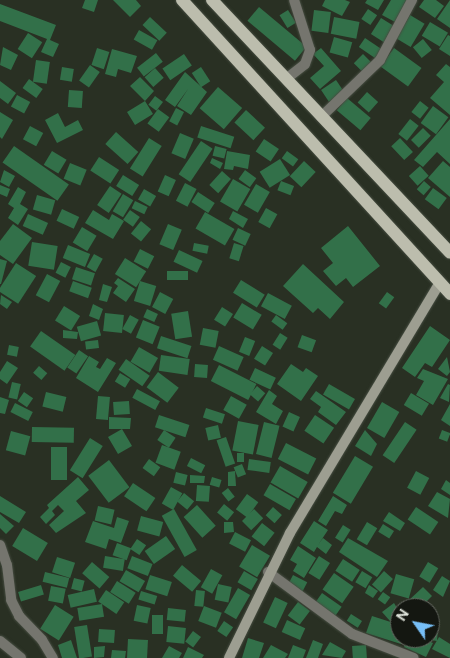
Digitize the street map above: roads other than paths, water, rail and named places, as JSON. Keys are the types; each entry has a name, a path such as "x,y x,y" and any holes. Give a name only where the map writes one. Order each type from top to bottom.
{"main road":[{"path":"182,0 450,294"},
{"path":"212,0 450,253"}],"street":[{"path":"286,79 305,64 310,50 294,0"},
{"path":"321,117 380,60 412,0"},
{"path":"228,658 268,572 439,284"},
{"path":"0,545 7,566 11,600 19,616 42,640 53,658"},
{"path":"268,572 352,634 414,658"},
{"path":"0,642 21,658"}]}
